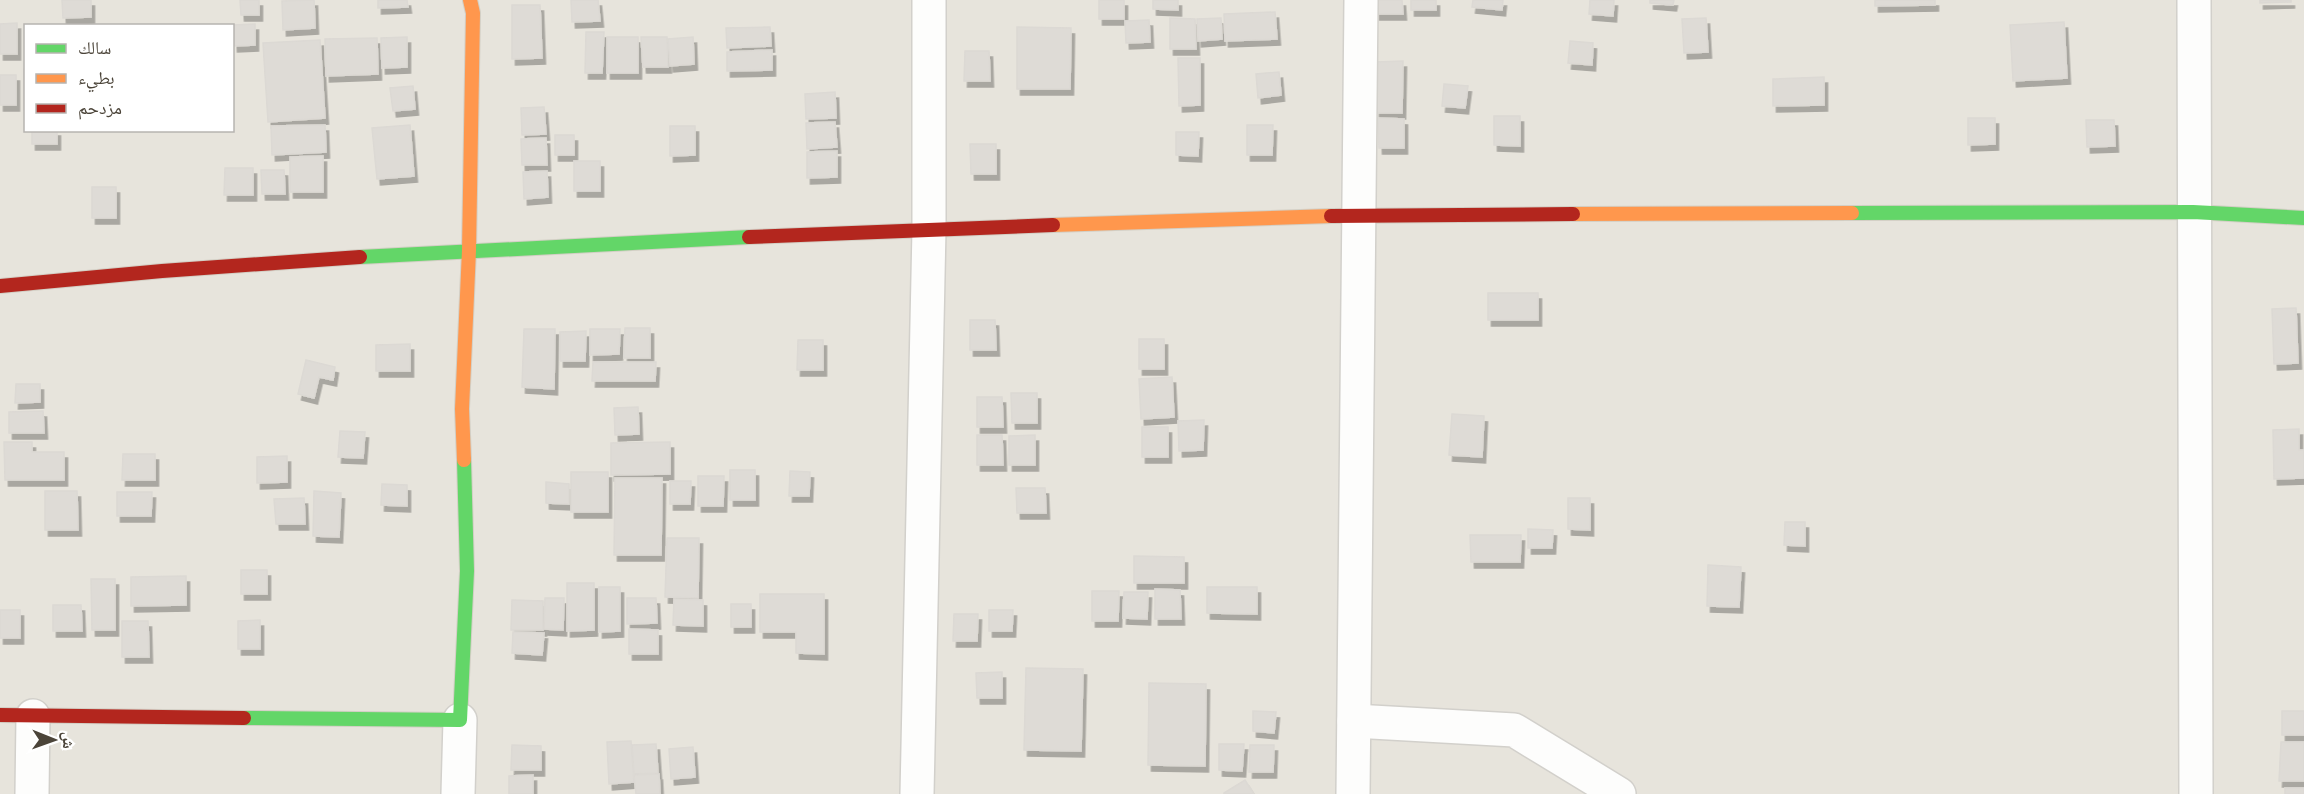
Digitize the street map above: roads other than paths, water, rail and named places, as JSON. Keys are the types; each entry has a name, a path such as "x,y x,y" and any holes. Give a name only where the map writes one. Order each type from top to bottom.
{"street":[{"path":"458,794 467,572 462,409 469,250 474,13 470,0"},
{"path":"917,794 929,229 929,0"},
{"path":"1353,794 1361,0"},
{"path":"2194,0 2196,794"},
{"path":"0,286 162,271 469,250 929,229 1358,216 2193,212 2304,218"},
{"path":"0,715 460,720"},
{"path":"32,794 33,716"},
{"path":"1354,721 1514,730 1619,794"}]}
